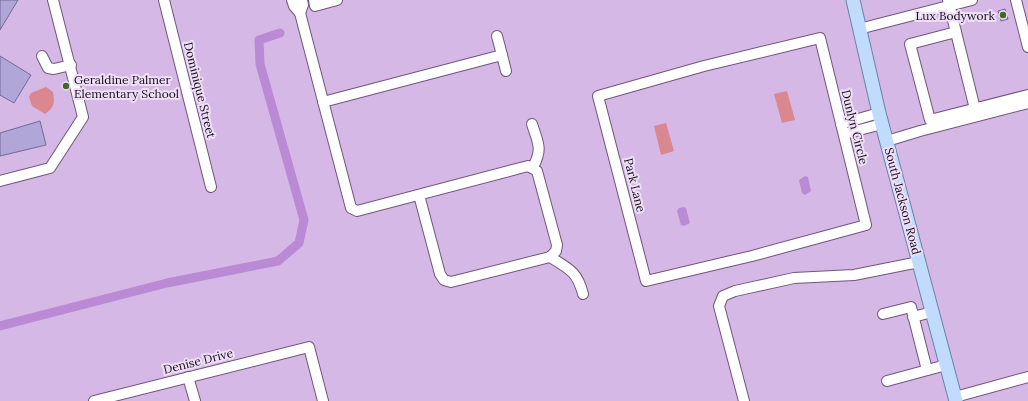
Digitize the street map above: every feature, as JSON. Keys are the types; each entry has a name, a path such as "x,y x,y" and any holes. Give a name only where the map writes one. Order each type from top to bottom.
{"main road":[{"name":"South Jackson Road","path":"853,0 881,118 955,399"}],"street":[{"path":"0,181 50,168 83,117 54,0"},
{"name":"Dominique Street","path":"164,0 211,187"},
{"path":"292,0 294,6 300,14 351,208 357,211 528,166 533,167 537,171 557,245 556,251 550,257 451,282 444,280 440,274 419,195"},
{"path":"300,14 303,5 302,0"},
{"path":"314,0 315,6 337,0"},
{"path":"859,29 949,3 972,0"},
{"path":"1016,0 1028,47"},
{"path":"949,3 975,109"},
{"path":"956,32 910,44 930,120 1028,95"},
{"path":"497,36 506,71"},
{"name":"Dunlyn Circle","path":"598,96 704,66 820,38 866,225 752,256 646,281"},
{"path":"323,102 502,55"},
{"path":"42,56 48,68 54,70 71,65"},
{"name":"Park Lane","path":"598,96 646,281"},
{"path":"887,141 1028,103"},
{"path":"841,124 881,118"},
{"path":"844,134 881,118"},
{"path":"532,124 539,156 533,167"},
{"path":"550,257 576,274 580,280 583,294"},
{"path":"744,401 719,306 723,296 735,291 794,278 854,275 919,262"},
{"path":"883,314 911,307 927,370"},
{"path":"913,317 932,312"},
{"name":"Denise Drive","path":"94,401 309,347 323,401"},
{"path":"887,380 946,365"},
{"path":"188,377 195,401"},
{"path":"955,399 1028,377"}],"shaded area":[{"path":"46,87 53,92 54,99 52,107 45,114 32,106 29,97 31,93"},
{"path":"787,91 795,120 782,123 774,94"},
{"path":"666,123 674,151 661,155 654,126"},
{"path":"805,176 808,177 811,191 805,195 802,193 799,180"},
{"path":"679,208 686,208 690,223 684,226 681,225 677,211"}],"building":[{"path":"0,0 18,0 0,30"},
{"name":"Lux Bodywork","path":"1005,9 1008,19 1001,21 998,11"},
{"path":"0,56 31,75 14,103 0,95"},
{"path":"40,121 46,145 0,156 0,133"}],"waterway":[{"path":"0,326 167,283 278,261 299,243 304,220 260,64 259,40 280,33"}],"place":[{"name":"Lux Bodywork","path":"1003,15"},
{"name":"Geraldine Palmer Elementary School","path":"66,86"}]}
